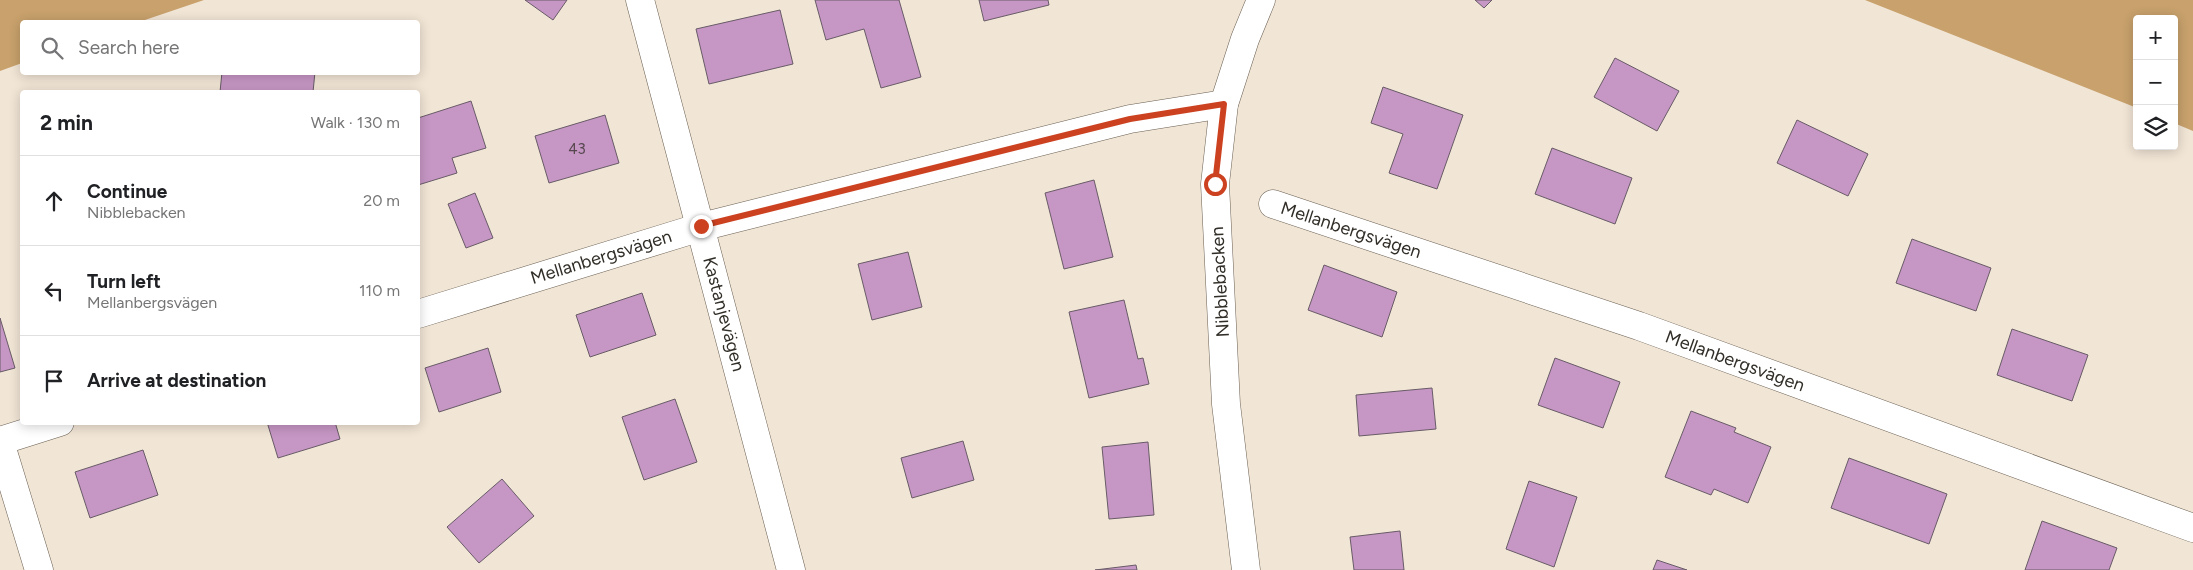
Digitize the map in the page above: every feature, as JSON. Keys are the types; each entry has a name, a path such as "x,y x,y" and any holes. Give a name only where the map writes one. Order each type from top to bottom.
{"street":[{"name":"Kastanjevägen","path":"640,0 791,570"},
{"name":"Nibblebacken","path":"1246,570 1226,404 1215,184 1224,104 1245,39 1261,0"},
{"name":"Mellanbergsvägen","path":"420,313 701,226 1130,119 1224,104"},
{"name":"Mellanbergsvägen","path":"1273,204 1640,326 2193,528"},
{"path":"39,570 0,442 51,425"}],"shaded area":[{"path":"0,0 204,0 145,20 20,20 20,64 0,71"},
{"path":"1865,0 2193,0 2193,131 2178,125 2178,15 2133,15 2133,106"}],"building":[{"path":"525,0 567,0 553,20"},
{"path":"815,0 899,0 921,77 881,88 864,29 826,40"},
{"path":"979,0 1048,0 1049,5 984,21"},
{"path":"1475,0 1492,0 1484,8"},
{"path":"780,10 793,64 709,84 696,29"},
{"path":"1615,58 1679,91 1657,131 1594,97"},
{"path":"222,75 315,75 313,90 220,90"},
{"path":"1383,87 1463,115 1437,189 1389,173 1403,134 1371,123"},
{"path":"471,101 486,148 452,158 457,173 420,184 420,117"},
{"path":"605,115 619,163 549,183 535,136"},
{"path":"1797,120 1868,154 1848,196 1777,163"},
{"path":"1552,148 1632,178 1615,224 1535,194"},
{"path":"1094,180 1113,257 1064,269 1045,193"},
{"path":"475,193 493,238 466,248 448,204"},
{"path":"1912,239 1991,268 1976,311 1896,283"},
{"path":"908,252 922,307 872,320 858,264"},
{"path":"1324,265 1397,292 1382,337 1308,310"},
{"path":"642,293 656,335 590,357 576,315"},
{"path":"1124,300 1138,359 1143,358 1149,384 1089,398 1069,312"},
{"path":"0,318 15,368 0,372"},
{"path":"2012,329 2088,355 2072,401 1997,375"},
{"path":"488,348 501,392 439,412 425,368"},
{"path":"1555,358 1620,382 1603,428 1538,405"},
{"path":"1432,388 1436,429 1359,436 1356,395"},
{"path":"675,399 697,462 644,480 622,417"},
{"path":"1691,411 1736,428 1734,432 1771,447 1748,503 1714,489 1711,495 1665,477"},
{"path":"268,425 336,425 340,439 278,458"},
{"path":"963,441 974,480 912,498 901,458"},
{"path":"1148,442 1154,515 1109,519 1102,447"},
{"path":"143,450 158,495 90,518 75,472"},
{"path":"1849,458 1947,494 1929,544 1831,508"},
{"path":"502,479 534,516 479,563 447,527"},
{"path":"1529,481 1577,497 1554,567 1506,549"},
{"path":"2042,521 2117,548 2109,570 2025,570"},
{"path":"1400,531 1404,570 1354,570 1350,537"},
{"path":"1657,560 1687,570 1653,570"},
{"path":"1136,565 1137,570 1095,570"}],"route":[{"path":"701,226 1130,119 1224,104 1215,184"}]}
